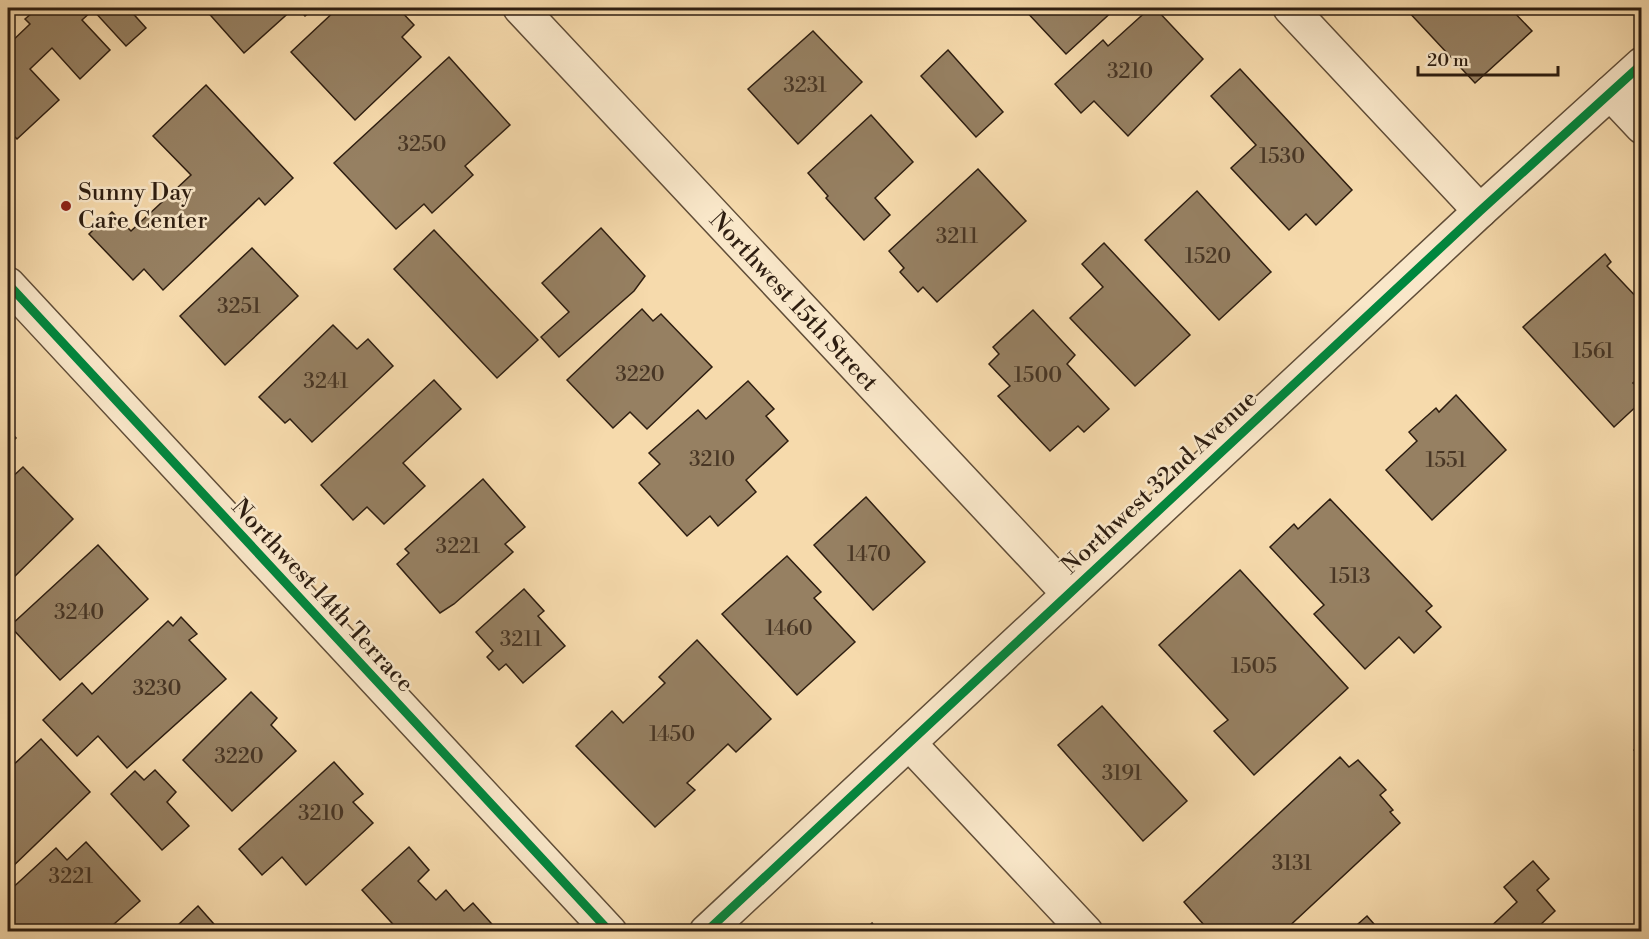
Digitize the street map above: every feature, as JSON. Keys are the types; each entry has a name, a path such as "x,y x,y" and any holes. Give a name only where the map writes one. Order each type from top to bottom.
{"street":[{"name":"Northwest 15th Street","path":"520,8 1068,593"},
{"path":"1290,8 1480,211"},
{"name":"Northwest 32nd Avenue","path":"706,932 1068,593 1641,64"},
{"path":"1610,93 1641,127"},
{"name":"Northwest 14th Terrace","path":"8,284 610,932"},
{"path":"909,743 1086,932"}],"building":[{"path":"38,8 128,8 146,28 126,46 93,10 82,20 110,50 80,79 52,48 30,69 59,100 17,139 8,130 8,45 30,24 25,19"},
{"path":"204,8 294,8 244,53"},
{"path":"298,8 315,8 305,16"},
{"path":"338,8 358,8 360,10 363,8 398,8 414,25 402,37 421,57 355,120 291,52"},
{"path":"1023,8 1116,8 1066,54"},
{"path":"1150,8 1155,8 1203,59 1128,136 1094,101 1081,113 1055,84 1103,40 1108,46"},
{"path":"1405,8 1510,8 1532,31 1475,83"},
{"path":"813,31 862,82 798,144 748,89"},
{"path":"948,50 1003,112 976,137 921,76"},
{"path":"449,57 510,125 465,166 473,175 432,213 424,204 396,229 334,163"},
{"path":"1240,69 1352,190 1316,225 1306,214 1289,230 1231,168 1256,145 1211,96"},
{"path":"206,85 293,178 265,205 259,198 163,290 144,269 133,280 89,234 112,212 131,231 191,175 153,136"},
{"path":"871,115 913,162 875,198 890,215 864,240 826,198 828,196 808,173"},
{"path":"978,169 1026,221 937,302 923,287 918,292 900,272 904,268 889,251"},
{"path":"1197,191 1271,272 1219,320 1145,240"},
{"path":"601,228 645,276 634,291 559,357 541,337 569,312 542,283"},
{"path":"434,230 538,340 497,378 394,269"},
{"path":"1104,243 1190,335 1135,386 1070,318 1103,287 1082,264"},
{"path":"252,248 298,296 225,365 180,316"},
{"path":"1605,254 1611,262 1607,266 1642,303 1642,375 1633,383 1642,391 1642,401 1614,427 1523,327"},
{"path":"642,309 653,321 661,314 712,367 647,429 630,412 613,428 567,380"},
{"path":"1033,310 1075,355 1067,364 1109,409 1084,432 1078,426 1050,451 998,396 1010,386 989,364 999,354 993,347"},
{"path":"333,325 357,349 368,339 393,366 312,442 290,419 285,423 259,397"},
{"path":"434,380 461,409 403,463 425,486 384,524 367,507 353,520 321,485"},
{"path":"748,381 774,409 766,416 788,441 746,480 756,492 718,526 710,516 687,536 639,483 660,464 649,453 698,410 706,419"},
{"path":"1456,395 1506,450 1432,520 1386,470 1417,441 1409,432 1436,408 1439,412"},
{"path":"8,429 16,438 8,446"},
{"path":"23,467 73,519 8,583 8,481"},
{"path":"483,479 525,527 505,544 513,552 454,604 440,613 397,564 409,553 405,549"},
{"path":"866,497 925,562 873,610 814,545"},
{"path":"1330,499 1432,606 1426,611 1441,627 1414,653 1399,637 1365,669 1314,614 1324,605 1270,547 1294,524 1298,529"},
{"path":"98,545 148,599 60,680 10,626"},
{"path":"787,556 821,592 814,598 855,642 797,695 722,614"},
{"path":"1240,570 1348,688 1254,775 1214,731 1228,720 1159,645"},
{"path":"524,589 544,611 538,616 565,646 523,683 506,664 499,670 487,657 493,651 476,632"},
{"path":"181,617 197,634 189,640 226,679 127,768 98,736 77,756 43,720 82,683 92,694 168,621 173,626"},
{"path":"697,640 771,719 736,752 728,744 687,783 695,790 655,827 576,746 612,711 623,723 665,683 659,677"},
{"path":"251,692 277,718 271,725 296,751 232,811 183,760"},
{"path":"1102,706 1187,801 1143,841 1058,745"},
{"path":"41,739 90,792 8,871 8,770"},
{"path":"1642,743 1642,759 1634,750"},
{"path":"1340,757 1349,767 1358,760 1386,790 1380,795 1393,810 1390,812 1400,823 1283,932 1210,932 1184,902"},
{"path":"334,762 363,794 353,802 373,823 306,885 282,857 262,875 239,849"},
{"path":"155,770 176,792 167,802 189,826 162,850 111,794 135,771 144,780"},
{"path":"86,842 140,901 105,932 8,932 8,892 56,848 67,860"},
{"path":"409,847 429,870 418,881 436,900 446,890 464,911 473,903 499,932 400,932 362,890"},
{"path":"1533,861 1549,879 1537,890 1555,911 1538,927 1542,932 1485,932 1517,902 1504,887"},
{"path":"198,906 221,932 186,932 179,924"},
{"path":"1367,916 1381,932 1349,932"},
{"path":"872,923 879,932 862,932"}],"cycle path":[{"path":"706,932 1480,211 1642,64"},
{"path":"8,284 610,932"}],"place":[{"name":"Sunny Day Care Center","path":"66,206"}]}
